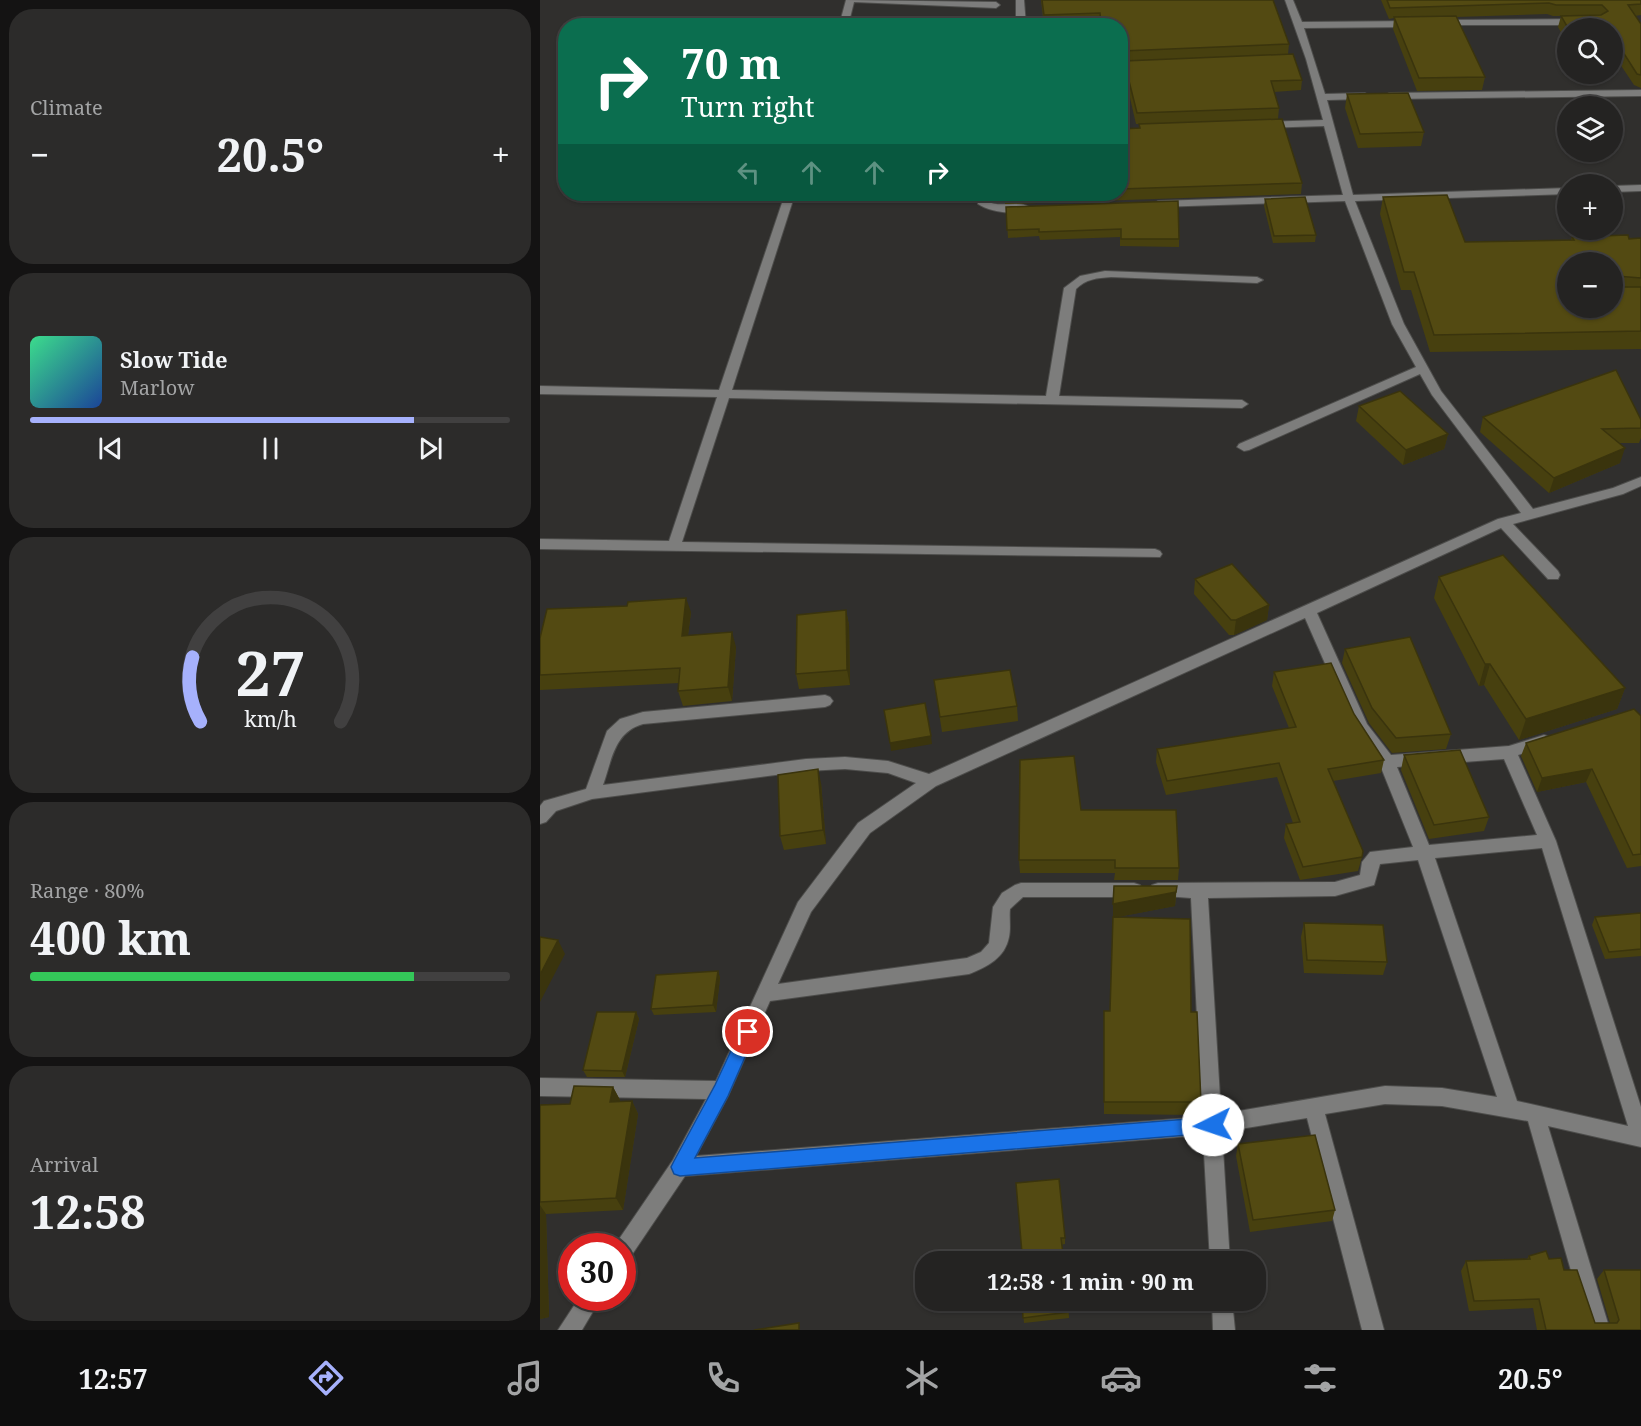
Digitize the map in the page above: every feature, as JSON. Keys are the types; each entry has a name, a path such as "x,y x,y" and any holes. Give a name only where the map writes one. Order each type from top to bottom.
{"street":[{"path":"846,18 852,0 996,5"},
{"path":"1020,0 1021,18"},
{"path":"1288,0 1300,25 1305,59 1322,97 1349,199 1398,324 1436,392 1529,514"},
{"path":"1431,23 1557,22"},
{"path":"1300,25 1419,24"},
{"path":"1322,97 1641,93"},
{"path":"1258,126 1328,123"},
{"path":"1623,189 1641,188"},
{"path":"1146,205 1557,191"},
{"path":"674,546 788,201"},
{"path":"982,201 991,208 1039,208"},
{"path":"1052,400 1070,288 1078,279 1111,274 1257,280"},
{"path":"1244,447 1423,368"},
{"path":"540,390 1242,404"},
{"path":"635,1233 680,1167 722,1090 804,907 864,828 930,781 1074,718 1503,522 1618,491 1641,481"},
{"path":"1503,522 1553,574"},
{"path":"540,544 1155,554"},
{"path":"1309,610 1361,727 1387,762 1424,852 1510,1108"},
{"path":"592,793 613,735 625,723 643,718 825,701"},
{"path":"1387,762 1509,752 1564,734"},
{"path":"1509,752 1548,841 1641,1138"},
{"path":"540,817 550,806 592,793 806,765 845,763 888,767 930,781"},
{"path":"765,994 969,966 985,960 996,952 1000,940 1002,904 1007,896 1021,890 1335,889 1368,880 1370,862 1376,856 1548,841"},
{"path":"1199,891 1219,1251"},
{"path":"540,1087 722,1090"},
{"path":"680,1167 1213,1125 1385,1095 1442,1097 1510,1108 1641,1138"},
{"path":"1314,1108 1373,1330"},
{"path":"1536,1113 1599,1330"},
{"path":"569,1330 582,1311"},
{"path":"1223,1311 1224,1330"}],"building":[{"path":"1042,0 1273,0 1289,44 1128,51 1128,18 1100,18 1100,13 1044,15"},
{"path":"1387,0 1641,0 1641,4 1628,5 1641,24 1641,75 1637,74 1623,52 1623,18 1562,18 1561,16 1601,15 1608,11 1602,5 1549,3 1390,8"},
{"path":"1456,16 1485,77 1419,78 1394,17"},
{"path":"1293,54 1302,80 1271,81 1279,108 1137,113 1128,77 1128,61"},
{"path":"1408,93 1424,132 1360,134 1347,94"},
{"path":"1282,119 1302,183 1128,189 1128,129 1140,128 1139,124"},
{"path":"1447,195 1465,242 1623,240 1623,235 1628,235 1629,239 1641,238 1641,278 1623,276 1623,252 1557,252 1557,318 1623,318 1623,287 1641,287 1641,331 1434,335 1414,272 1404,272 1383,197"},
{"path":"1305,197 1316,235 1274,236 1265,199"},
{"path":"1178,201 1179,239 1121,239 1121,229 1039,232 1039,229 1007,230 1006,207"},
{"path":"1616,370 1641,420 1641,428 1602,429 1625,448 1554,478 1483,417"},
{"path":"1400,391 1448,434 1406,450 1359,406"},
{"path":"1503,555 1625,688 1526,719 1490,664 1485,664 1439,577"},
{"path":"1232,564 1269,605 1236,620 1231,620 1195,579"},
{"path":"686,598 682,636 732,632 728,687 678,691 680,668 540,675 540,638 547,609 627,606 628,602"},
{"path":"846,610 847,670 796,674 797,615"},
{"path":"1410,637 1451,734 1396,738 1372,708 1345,649"},
{"path":"1331,663 1354,714 1384,760 1328,769 1363,851 1362,857 1303,867 1286,824 1300,822 1279,763 1167,781 1157,749 1296,727 1274,672"},
{"path":"1010,670 1017,706 940,717 934,680"},
{"path":"925,703 931,736 890,743 884,710"},
{"path":"1634,709 1641,716 1641,854 1633,855 1592,769 1542,778 1526,743"},
{"path":"1460,750 1489,817 1434,825 1404,755"},
{"path":"1074,756 1081,810 1176,810 1179,868 1115,868 1115,860 1019,860 1020,760"},
{"path":"818,769 823,830 780,836 778,775"},
{"path":"1114,886 1177,886 1176,892 1113,904"},
{"path":"1641,913 1641,949 1609,952 1595,917"},
{"path":"1113,917 1190,919 1191,1012 1197,1012 1201,1102 1104,1102 1104,1011 1110,1011"},
{"path":"1304,923 1383,925 1387,962 1307,960"},
{"path":"540,937 558,940 540,975"},
{"path":"718,971 713,1005 651,1009 656,975"},
{"path":"597,1012 636,1012 622,1071 583,1070"},
{"path":"574,1086 613,1087 610,1102 632,1101 616,1198 540,1202 540,1105 570,1104"},
{"path":"1315,1135 1335,1210 1253,1220 1238,1144"},
{"path":"1059,1179 1065,1238 1061,1238 1063,1251 1022,1251 1016,1183"},
{"path":"1546,1251 1549,1259 1561,1258 1564,1270 1577,1270 1595,1323 1617,1323 1619,1320 1604,1270 1641,1270 1641,1330 1546,1330 1539,1299 1474,1301 1466,1261 1530,1259 1529,1256"},
{"path":"1023,1311 1069,1311 1069,1312 1023,1318"},
{"path":"799,1323 799,1330 754,1330"}],"route":[{"path":"748,1032 722,1090 680,1167 1213,1125"}]}
